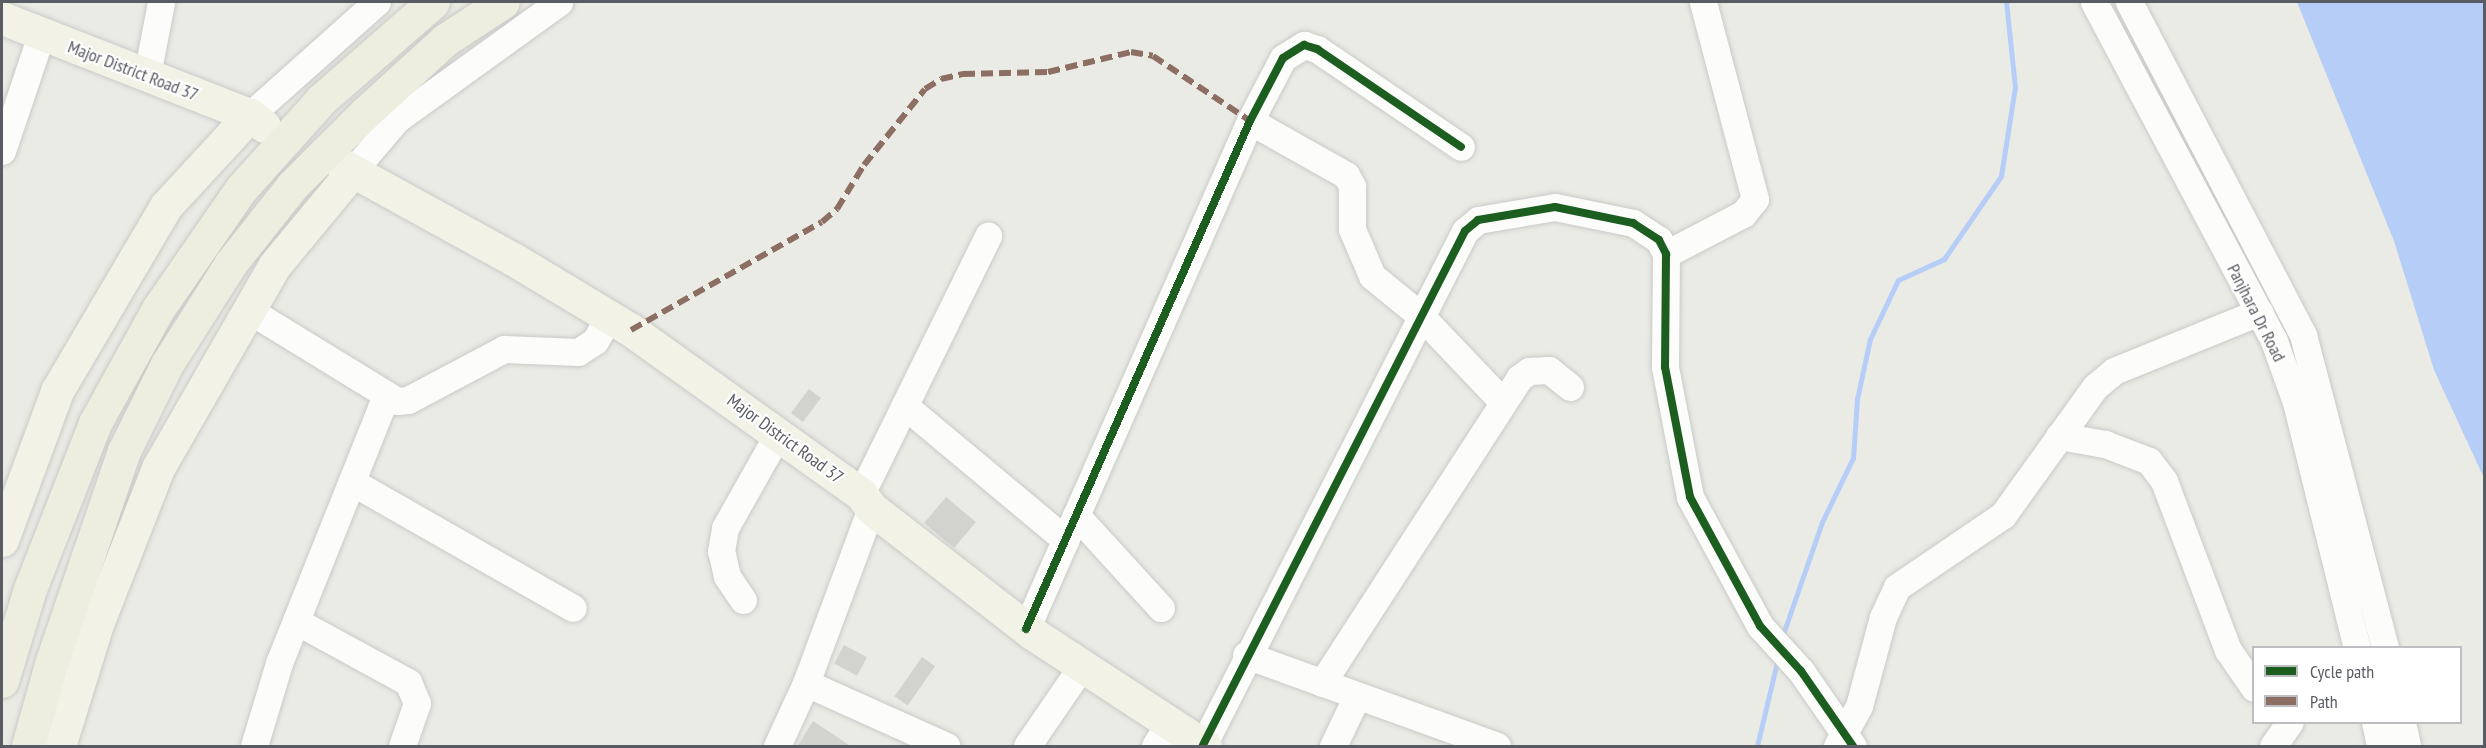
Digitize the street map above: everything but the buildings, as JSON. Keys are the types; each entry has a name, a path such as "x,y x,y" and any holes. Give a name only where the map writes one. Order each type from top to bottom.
{"highway":[{"path":"2,681 30,589 95,423 158,309 241,189 322,99 433,2"},
{"path":"28,747 51,664 124,451 167,364 231,262 292,186 364,114 445,40 502,2"}],"main road":[{"name":"Major District Road 37","path":"2,18 257,120"},
{"path":"2,540 57,391 166,206 257,120"},
{"name":"Major District Road 37","path":"346,169 513,259 609,317 778,434 1026,629 1081,667 1162,735 1204,746"},
{"path":"59,747 97,624 158,468 247,309 274,266 346,169"}],"street":[{"path":"147,75 161,2"},
{"path":"257,120 377,2"},
{"path":"346,169 397,119 558,2"},
{"path":"1666,254 1743,214 1755,199 1703,2"},
{"name":"Panjhara Dr Road","path":"2094,2 2274,341 2296,402 2352,643"},
{"name":"Panjhara Dr Road","path":"2129,2 2301,331 2318,381 2384,646"},
{"path":"2,151 41,35"},
{"path":"1026,629 1250,121 1275,68 1291,49 1304,45 1317,49 1461,147"},
{"path":"1250,121 1346,175 1352,186 1352,229 1371,276 1421,316 1502,401"},
{"path":"1204,746 1246,655 1465,231 1478,220 1528,209 1579,210 1633,223 1659,240 1666,254 1665,367 1690,497 1760,626 1801,671 1845,742"},
{"path":"777,747 806,683 866,501 905,406 988,236"},
{"path":"247,309 385,398 408,400 504,349 578,352 595,341 609,317"},
{"path":"1845,742 1859,706 1883,617 1897,587 2003,515 2095,387 2114,371 2259,312"},
{"path":"2274,341 2301,331"},
{"path":"1322,683 1502,401 1530,371 1549,370 1570,387"},
{"path":"254,747 296,621 385,398"},
{"path":"905,406 1066,540"},
{"path":"743,600 727,576 721,551 725,528 778,434"},
{"path":"2059,436 2105,444 2149,461 2164,481 2228,650 2252,686"},
{"path":"352,482 573,608"},
{"path":"1076,515 1161,608"},
{"path":"296,621 408,682 417,703 402,747"},
{"path":"1246,655 1357,696 1460,741 1497,747"},
{"path":"1027,747 1081,667"},
{"path":"806,683 914,740 945,747"},
{"path":"1333,747 1357,696"},
{"path":"2273,747 2288,724"},
{"path":"2374,724 2380,747"},
{"path":"2402,724 2407,747"}],"water":[{"path":"2297,2 2484,2 2484,478 2434,370 2394,241"}],"waterway":[{"path":"1782,637 1822,522 1853,458 1857,399 1870,339 1898,280 1944,259 2001,176 2015,87 2006,2"},
{"path":"1757,746 1778,658"}],"marked path":[{"path":"631,330 822,222 837,209 864,165 925,89 941,79 963,74 1048,72 1131,52 1153,56 1250,121"}],"cycle path":[{"path":"1026,629 1250,121 1283,58 1304,45 1317,49 1461,147"},
{"path":"1203,745 1465,231 1478,220 1555,207 1633,223 1659,240 1666,254 1665,367 1690,497 1760,626 1801,671 1853,746"}]}
